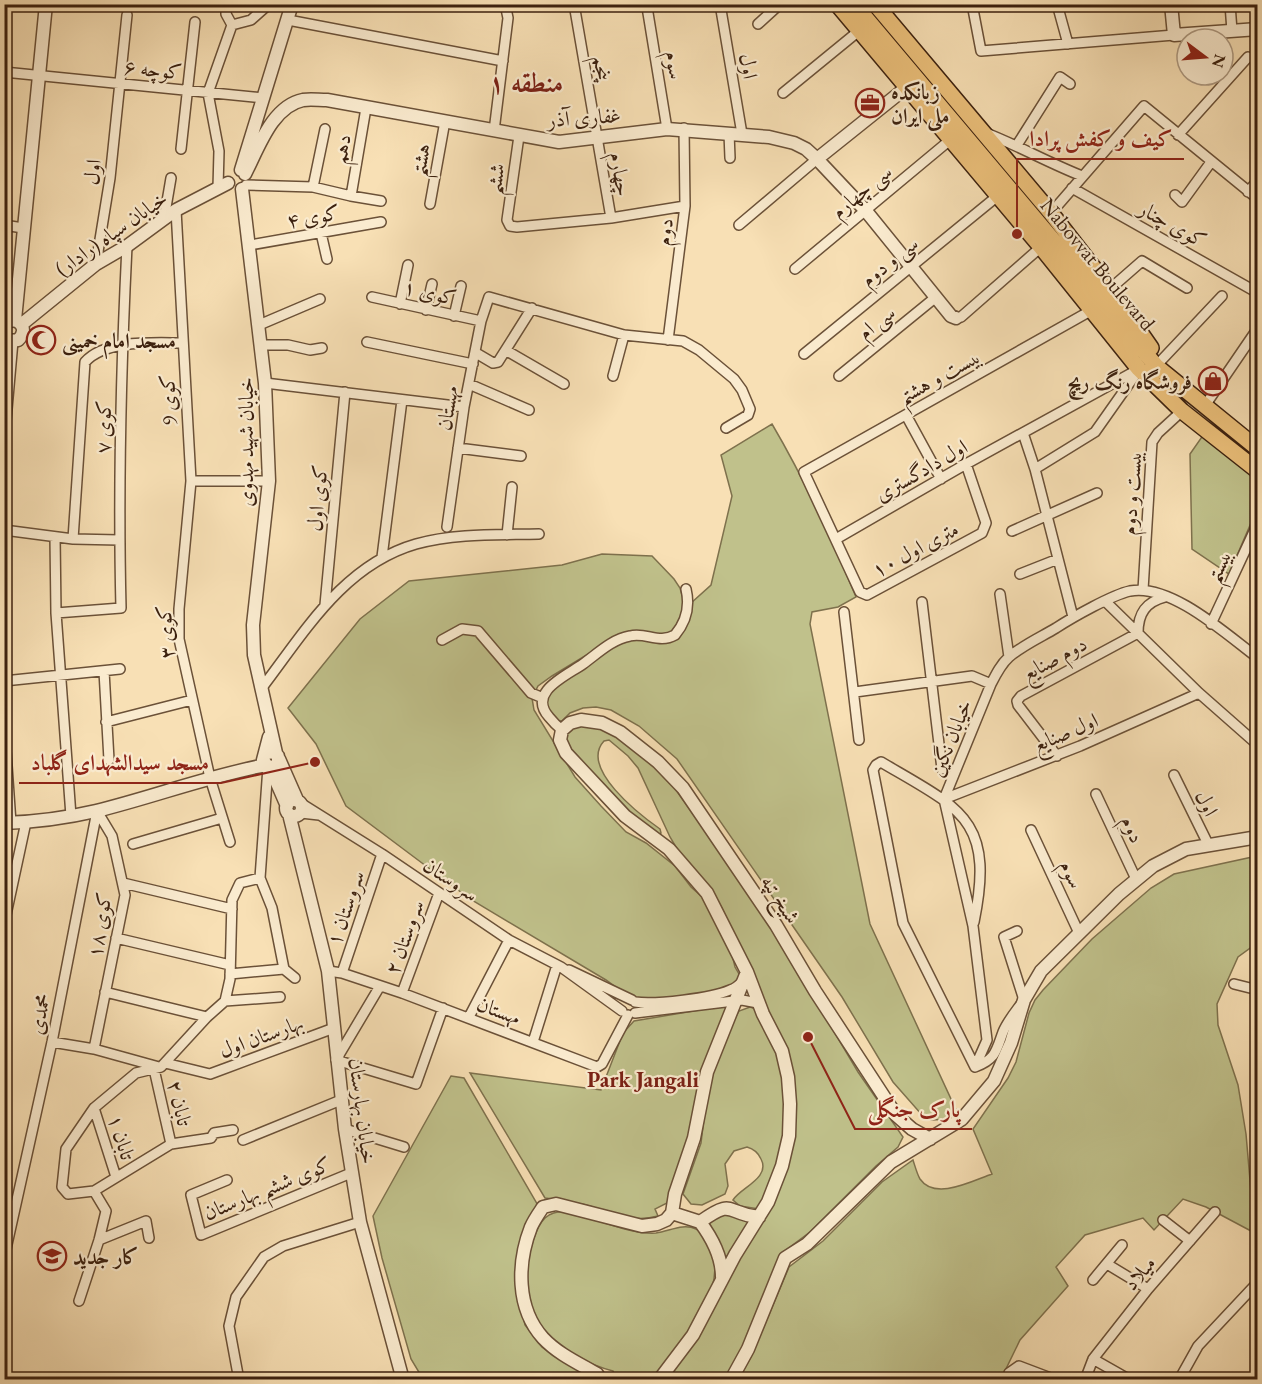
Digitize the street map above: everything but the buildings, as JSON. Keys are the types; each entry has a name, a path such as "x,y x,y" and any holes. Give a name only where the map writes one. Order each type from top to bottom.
{"main road":[{"name":"Nabovvat Boulevard","path":"837,4 912,84 1003,192 1041,247 1139,369 1182,411 1257,471"},
{"name":"Nabovvat Boulevard","path":"854,4 950,140 1079,272 1156,366 1257,449"},
{"path":"875,4 1051,213 1110,289 1150,344 1156,366"}],"street":[{"path":"4,443 8,341 21,337 23,333 14,323 46,4"},
{"path":"226,4 226,14 232,25 208,93 223,186 236,190 244,179 263,98 292,4"},
{"path":"232,25 251,20 269,4"},
{"path":"494,131 508,18 505,4"},
{"name":"پنجم","path":"574,4 596,138"},
{"name":"اول","path":"720,4 736,133 730,158"},
{"path":"758,24 780,4"},
{"path":"972,4 981,51 1174,34 1171,4"},
{"path":"1057,4 1068,44"},
{"path":"1230,4 1232,27"},
{"name":"سوم","path":"647,8 668,129"},
{"path":"120,83 127,15"},
{"path":"288,20 503,62"},
{"path":"181,149 195,22"},
{"path":"1235,31 1257,29"},
{"path":"783,93 860,30"},
{"path":"1178,135 1248,57"},
{"name":"کوچه ۶","path":"4,72 263,98"},
{"path":"1017,145 1060,77 1070,84"},
{"name":"اول","path":"96,264 110,178 120,83"},
{"path":"739,225 817,159 912,84"},
{"name":"غفاری آذر","path":"244,179 275,120 288,106 303,100 327,100 558,142 684,128 775,138 794,143 806,149 817,159 866,211 951,316 956,318"},
{"path":"1051,213 1144,106 1257,199"},
{"name":"دهم","path":"351,196 366,108"},
{"name":"هشتم","path":"430,204 445,121"},
{"name":"دوم","path":"668,339 685,206 684,128"},
{"path":"313,187 325,129"},
{"path":"980,130 1082,176"},
{"name":"ششم","path":"519,136 507,220 510,226 611,218"},
{"name":"چهارم","path":"596,138 611,218"},
{"name":"سی چهارم","path":"795,269 950,140"},
{"path":"1175,195 1182,202 1211,162"},
{"name":"خیابان سپاه (رادار)","path":"14,323 176,210 223,186 229,174 234,170 244,179"},
{"path":"164,219 171,178"},
{"path":"244,179 313,187 381,201"},
{"name":"خیابان شهید مهدوی","path":"244,179 266,383 269,481 253,625 254,656 270,730 270,760"},
{"path":"1248,192 1257,180"},
{"name":"کوی چنار","path":"1072,188 1257,293"},
{"name":"سی و دوم","path":"804,354 1003,192"},
{"path":"611,218 685,206"},
{"name":"کوی 9","path":"176,210 191,481"},
{"name":"کوی ۴","path":"250,245 381,222"},
{"path":"4,225 23,228"},
{"path":"321,233 327,259"},
{"name":"کوی ۷","path":"56,613 121,608 119,540 122,344 127,246"},
{"path":"956,318 961,317 1041,247"},
{"path":"1110,289 1142,261 1187,288"},
{"path":"400,304 408,265"},
{"path":"426,310 432,284"},
{"path":"454,316 461,286"},
{"path":"1156,366 1221,296"},
{"name":"کوی ۱","path":"372,297 482,321"},
{"name":"مهستان","path":"447,527 464,407 489,297 532,308"},
{"name":"سی ام","path":"839,376 936,297"},
{"path":"259,325 320,298"},
{"path":"476,353 496,364 507,351 532,308 624,335 683,341 699,350 734,379 742,390 750,412 726,428"},
{"name":"بیست و هشتم","path":"836,539 804,472 1092,310"},
{"path":"1204,407 1257,328"},
{"path":"613,376 624,335"},
{"path":"73,539 86,362 92,355 122,344 183,342"},
{"path":"367,342 473,364"},
{"path":"262,345 288,345 310,350 322,348"},
{"path":"507,351 564,384"},
{"path":"1035,468 1095,432 1139,369"},
{"name":"اول دادگستری","path":"836,539 1139,369"},
{"path":"266,383 464,407"},
{"path":"469,384 529,410"},
{"name":"کوی اول","path":"325,606 345,392"},
{"path":"382,558 402,400"},
{"name":"بیست و دوم","path":"1143,590 1152,442 1158,433 1182,411"},
{"path":"906,415 941,479"},
{"path":"1023,433 1035,468 1073,617"},
{"path":"459,448 521,456"},
{"name":"۱۰ متری اول","path":"836,539 860,592 867,595 982,533 986,523 966,464"},
{"path":"191,481 269,481"},
{"name":"کوی ۳","path":"191,481 179,609 179,639 210,778 230,842"},
{"path":"507,535 512,487"},
{"path":"1012,531 1097,493"},
{"name":"بیستم","path":"1211,624 1257,523"},
{"path":"4,530 73,539 119,540"},
{"path":"261,689 325,606 354,576 382,558 417,544 463,536 539,534"},
{"path":"55,537 56,613 71,816"},
{"path":"1020,574 1058,559"},
{"path":"659,1380 693,1335 723,1277 768,1202 782,1166 789,1136 788,1077 782,1051 707,893 669,849 625,816 566,753 560,740 562,730 546,713 543,698 551,685 616,640 634,635 659,640 675,635 687,615 686,589"},
{"name":"خیابان نگین","path":"975,1067 987,1040 973,926 944,799 1000,667 1009,657 1073,617 1128,591 1143,590 1166,596 1211,624 1257,658"},
{"path":"1000,594 1009,657"},
{"path":"1138,633 1138,620 1144,608 1154,600 1166,596"},
{"path":"922,602 942,769"},
{"path":"1106,602 1199,693 1257,745"},
{"path":"844,612 855,692 858,740"},
{"path":"442,640 462,629 478,631 531,693 543,698"},
{"name":"دوم صنایع","path":"1057,756 1017,701 1021,696 1138,633"},
{"path":"4,681 120,669"},
{"path":"104,671 109,760"},
{"path":"855,692 972,676 992,684"},
{"name":"اول صنایع","path":"944,799 1057,756 1199,693"},
{"path":"106,722 192,700"},
{"name":"شیخ تپه","path":"562,730 570,723 581,720 602,723 620,732 658,762 683,788 776,925 815,991 896,1115 912,1129 930,1140"},
{"path":"4,723 8,823 97,811 270,760 260,878 272,908 284,969"},
{"name":"خیابان بهارستان","path":"270,760 295,808 297,846 327,971 341,1100 360,1222 402,1380"},
{"path":"973,926 981,863 979,849 964,817 944,799 881,762 873,770 903,923 975,1067 993,1056 999,1048 1004,1032 1041,971 1136,879 1153,866 1186,849 1257,837"},
{"name":"اول","path":"1174,775 1209,846"},
{"name":"دوم","path":"1096,794 1136,879"},
{"name":"سروستان","path":"295,808 324,816 509,940 559,966 628,1013"},
{"name":"کوی ۱۸","path":"94,1048 125,895 112,836 97,811"},
{"name":"محمدی","path":"4,1258 52,1042 97,811"},
{"path":"133,844 222,818"},
{"path":"4,924 26,822"},
{"name":"سوم","path":"1031,830 1079,933"},
{"name":"سروستان ۱","path":"342,973 382,854"},
{"path":"225,1001 230,969 232,900 240,884 260,878"},
{"path":"123,883 232,909"},
{"name":"سروستان ۲","path":"402,993 439,893"},
{"path":"731,1380 748,1349 785,1258 807,1244 891,1162 962,1119 994,1081 1011,1043 1024,1000 1004,937 1017,931"},
{"path":"116,939 230,969 284,969 295,978"},
{"path":"470,1017 509,940"},
{"path":"533,1042 559,966"},
{"name":"سروستان","path":"559,966 583,975 633,1001 648,1003 710,996 731,990 745,977"},
{"name":"مهستان","path":"327,971 342,973 402,993 600,1067 628,1013"},
{"path":"601,1380 597,1374 556,1350 542,1337 528,1318 523,1301 521,1280 531,1226 543,1207 556,1204 642,1226 666,1220 672,1213 675,1194 694,1138 707,1072 745,977"},
{"path":"1234,984 1257,990"},
{"path":"380,987 336,1060 416,1084 443,1008"},
{"path":"105,992 207,1017"},
{"path":"233,1130 214,1133 211,1138 171,1144 94,1191 68,1194 62,1187 66,1149 94,1108 136,1073 160,1067 225,1001 280,997"},
{"path":"628,1013 749,999 758,1003"},
{"path":"633,1001 637,1006 628,1013 624,1002 633,1001"},
{"name":"بهارستان اول","path":"52,1042 94,1048 160,1067 210,1074 334,1028"},
{"name":"تابان ۲","path":"160,1067 171,1144"},
{"path":"243,1140 341,1100"},
{"name":"تابان ۱","path":"94,1108 116,1177"},
{"path":"345,1129 404,1147"},
{"name":"کوی ششم بهارستان","path":"227,1180 191,1195 201,1235 351,1173"},
{"path":"79,1301 106,1211 94,1191"},
{"path":"700,1222 719,1209 730,1208 759,1217"},
{"name":"میلاد","path":"1085,1380 1093,1359 1148,1289 1215,1212"},
{"path":"672,1213 700,1222 709,1234 718,1254 723,1277"},
{"path":"1163,1220 1190,1241"},
{"path":"99,1240 146,1221 149,1238"},
{"path":"239,1380 229,1326 236,1297 264,1257 283,1246 360,1222"},
{"path":"1093,1280 1122,1245"},
{"path":"1107,1264 1148,1289"},
{"path":"1179,1380 1198,1346 1257,1282"},
{"path":"1093,1359 1130,1380"},
{"path":"1006,1380 1009,1374 1019,1366 1056,1380"}],"green space":[{"path":"772,424 817,509 856,597 838,607 812,612 810,624 870,924 957,1112 951,1119 931,1120 922,1115 893,1082 842,997 677,759 639,726 611,710 596,707 583,708 570,713 562,721 553,721 542,697 586,663 623,640 632,638 668,642 690,604 711,585 732,496 721,455"},
{"path":"1206,431 1257,473 1257,509 1229,574 1192,549 1190,454"},
{"path":"602,554 652,556 680,588 684,612 674,631 665,635 621,634 552,676 538,686 532,698 534,710 575,777 601,806 626,832 646,843 675,866 691,887 709,903 743,981 739,988 639,1004 606,980 470,899 346,806 316,744 288,708 360,619 409,581 562,565"},
{"path":"575,725 599,727 617,735 671,783 743,884 858,1072 903,1137 898,1147 810,1232 782,1253 744,1347 724,1379 662,1379 710,1309 790,1142 785,1052 722,908 680,854 638,768 609,740 604,741 598,752 599,764 605,777 627,802 660,829 659,835 643,826 568,749 564,736"},
{"path":"1257,856 1257,943 1238,957 1217,1004 1218,1025 1238,1085 1246,1134 1253,1215 1251,1231 1206,1207 1183,1199 1154,1230 1143,1218 1085,1235 1056,1267 1068,1286 1020,1340 1001,1379 738,1380 751,1357 789,1267 823,1241 882,1182 913,1160 920,1179 935,1188 954,1187 992,1174 973,1129 1008,1078 1016,1062 1029,1013 1035,1000 1092,939 1151,888 1174,874"},
{"path":"729,1005 698,1082 692,1133 667,1203 655,1209 658,1216 633,1218 581,1204 545,1198 470,1073 601,1090 623,1033 634,1021"},
{"path":"750,1007 756,1009 775,1044 784,1074 786,1144 759,1209 740,1206 733,1200 762,1172 760,1157 756,1151 747,1147 734,1151 725,1164 728,1186 725,1194 702,1205 691,1204 683,1194 701,1143 714,1069 731,1025 739,1011"},
{"path":"451,1076 464,1078 539,1207 517,1288 525,1325 542,1347 592,1379 423,1379 411,1359 382,1258 373,1216"},
{"path":"567,1211 624,1229 647,1233 691,1227 705,1235 708,1240 715,1267 713,1285 707,1302 688,1335 655,1379 616,1379 613,1371 594,1365 569,1352 533,1320 529,1310 527,1282 534,1238 547,1216"},
{"path":"721,1211 750,1220 726,1259 723,1259 709,1222"}],"place":[{"name":"زبانکده ملی ایران","path":"870,103"},
{"name":"کیف و کفش پرادا","path":"1017,234"},
{"name":"مسجد امام خمینی","path":"41,340"},
{"name":"فروشگاه رنگ ریچ","path":"1213,381"},
{"name":"مسجد سیدالشهدای گلباد","path":"315,762"},
{"name":"پارک جنگلی","path":"808,1037"},
{"name":"کار جدید","path":"52,1256"}],"district":[{"name":"منطقه ۱","path":"526,82"},
{"name":"Park Jangali","path":"643,1079"}]}
